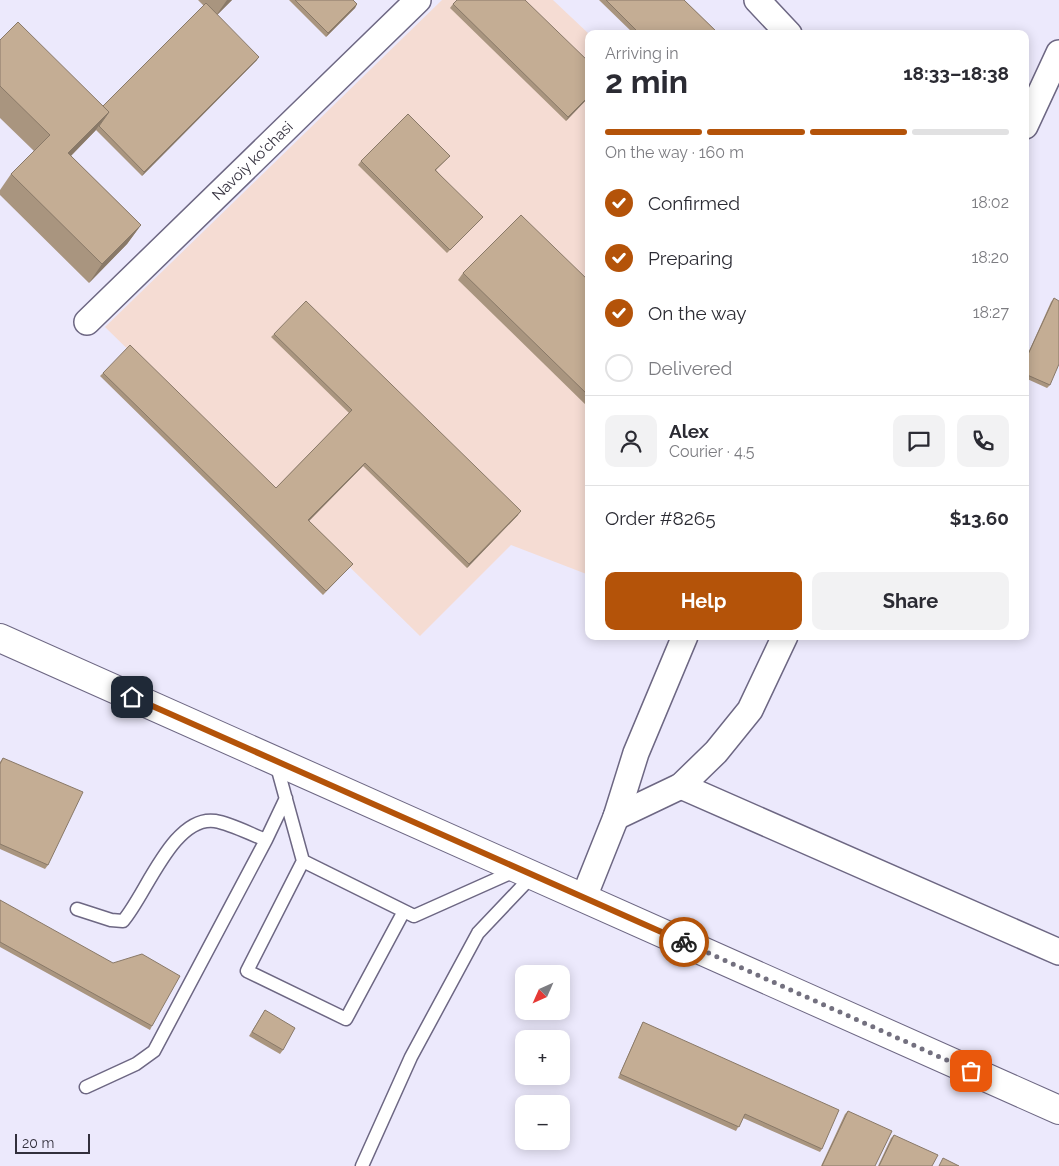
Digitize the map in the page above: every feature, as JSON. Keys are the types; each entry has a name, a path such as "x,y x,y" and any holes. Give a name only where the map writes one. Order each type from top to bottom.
{"street":[{"name":"Navoiy ko'chasi","path":"87,322 418,0"},
{"path":"757,0 785,30"},
{"path":"1029,117 1059,53"},
{"path":"0,638 1059,1110"},
{"path":"584,898 616,817 636,753 683,640"},
{"path":"616,817 681,786 716,752 750,710 783,640"},
{"path":"681,786 1059,952"}],"lane":[{"path":"276,761 303,861 247,970 346,1019 404,911"},
{"path":"86,1087 136,1064 154,1051 266,840 286,798"},
{"path":"77,909 112,920 123,921 134,909 168,847 183,833 196,825 214,821 266,840"},
{"path":"303,861 414,916 526,872"},
{"path":"362,1166 411,1057 478,933 526,872"}],"shaded area":[{"path":"442,0 553,0 585,30 585,573 511,545 420,636 105,327"}],"building":[{"path":"295,0 353,0 357,4 328,33"},
{"path":"457,0 525,0 585,58 585,100 568,117 453,4"},
{"path":"606,0 684,0 715,30 636,30"},
{"path":"206,3 259,57 144,172 99,126 109,112 103,106"},
{"path":"18,22 109,112 68,153 141,225 102,264 11,174 50,135 0,86 0,40"},
{"path":"408,114 450,156 435,170 483,217 450,250 361,161"},
{"path":"521,215 585,277 585,392 463,273"},
{"path":"1054,298 1059,301 1059,364 1050,385 1029,376 1029,352"},
{"path":"306,301 521,511 469,564 365,463 308,520 353,564 326,591 103,373 130,345 276,488 352,410 274,334"},
{"path":"3,758 83,792 48,865 0,844 0,764"},
{"path":"0,900 113,963 142,954 180,976 152,1026 0,942"},
{"path":"265,1010 295,1028 283,1050 252,1032"},
{"path":"643,1022 839,1110 822,1149 745,1114 739,1127 620,1074"},
{"path":"848,1111 892,1131 875,1166 822,1166"},
{"path":"894,1135 938,1155 932,1166 879,1166"},
{"path":"943,1158 959,1166 939,1166"}],"way so far":[{"path":"684,942 971,1071"}],"route":[{"path":"132,697 684,942"}]}
